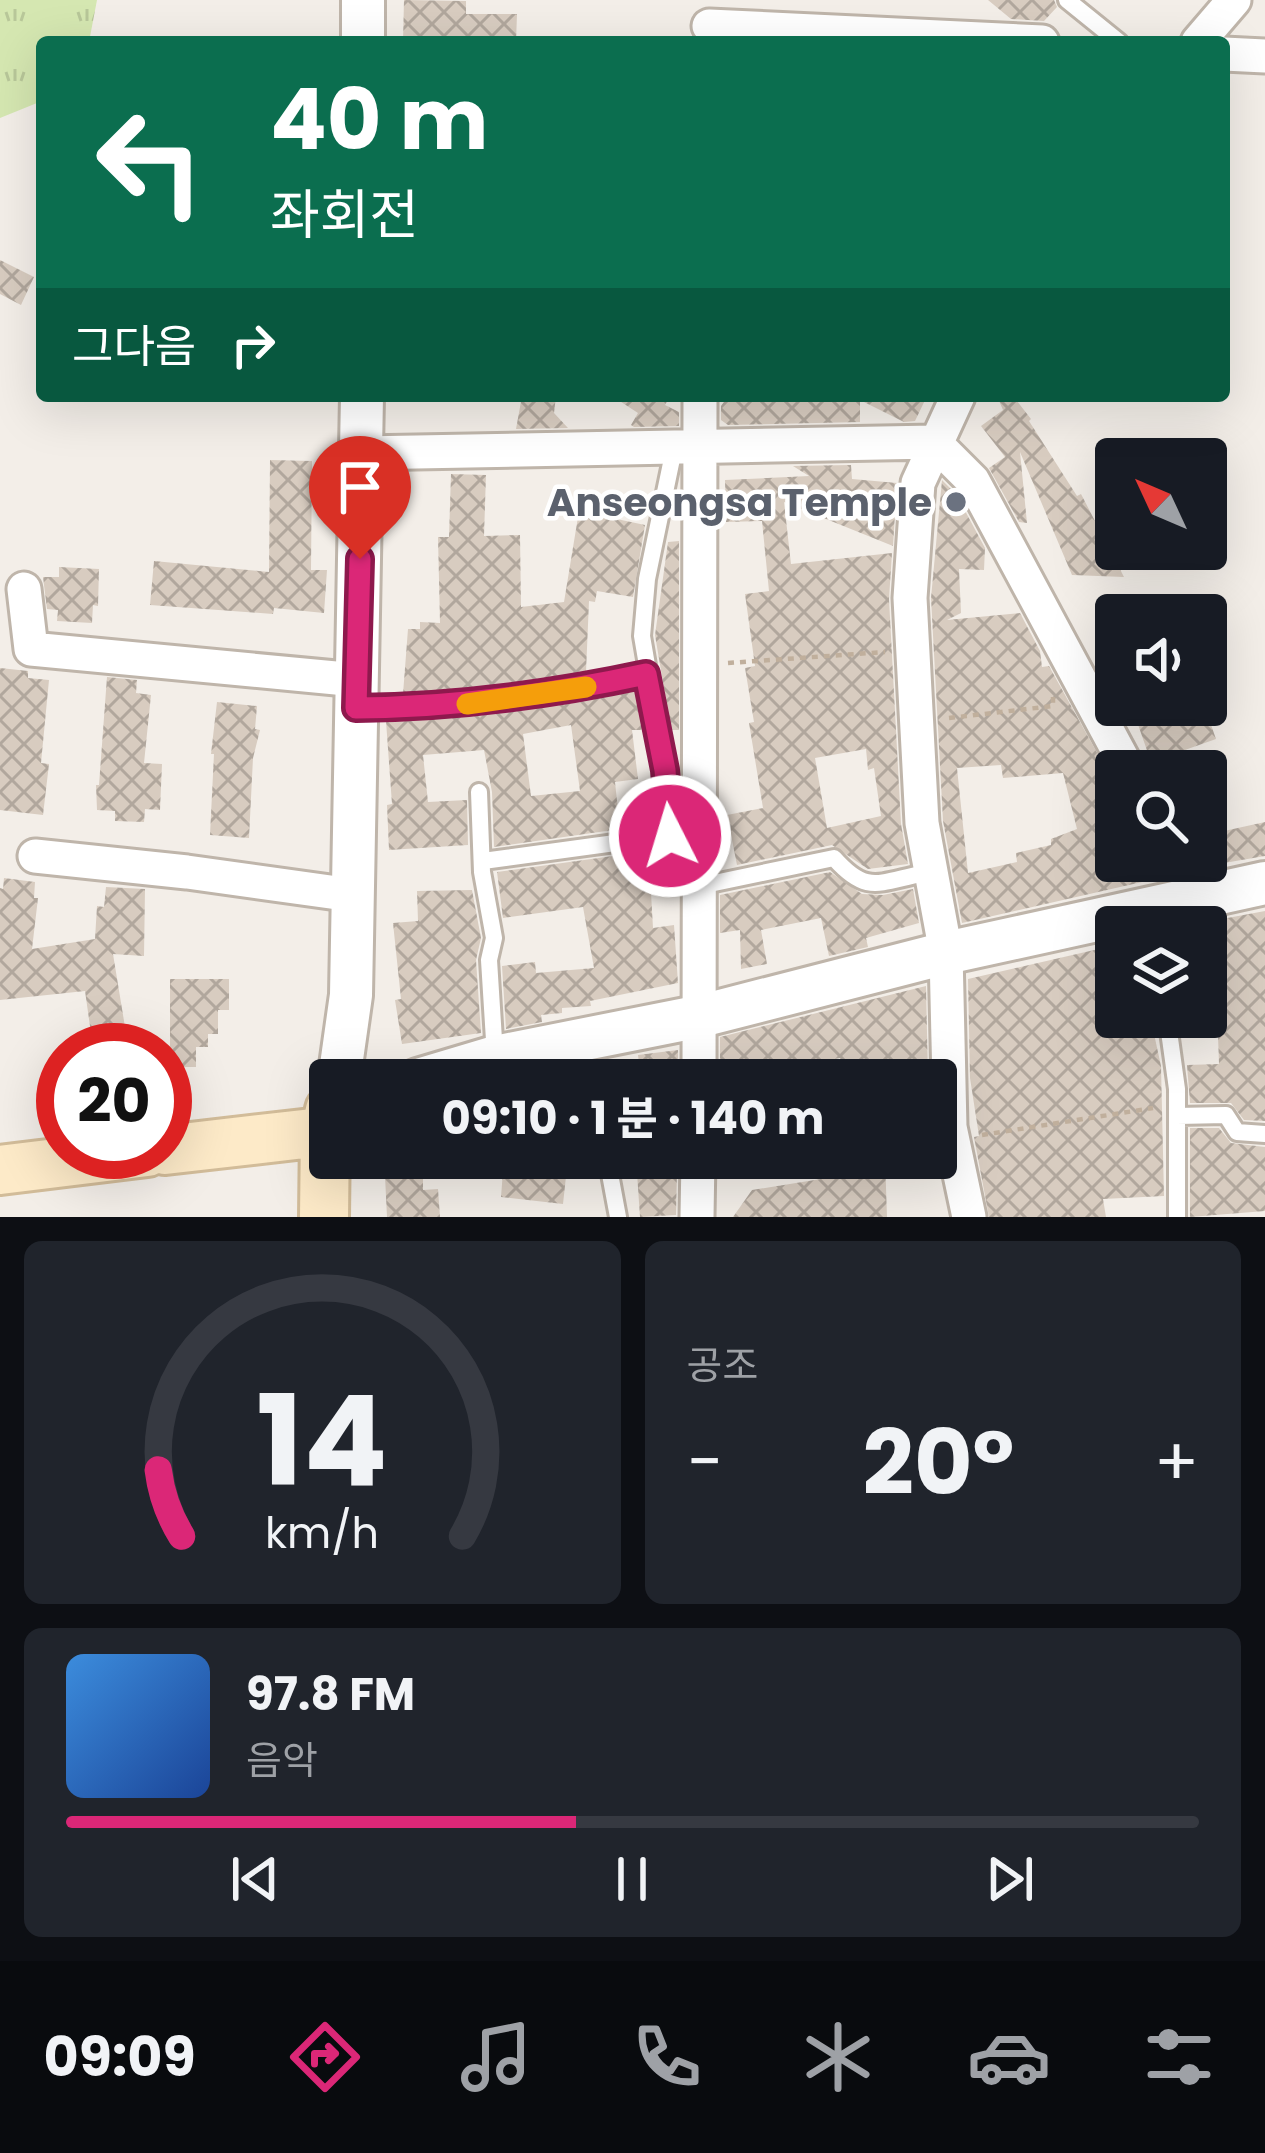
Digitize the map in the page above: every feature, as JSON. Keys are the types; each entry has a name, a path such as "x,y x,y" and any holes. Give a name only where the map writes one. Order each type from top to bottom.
{"main road":[{"path":"192,1122 309,1126"},
{"path":"192,1146 309,1130"},
{"path":"0,1139 36,1135"},
{"path":"0,1171 36,1166"},
{"path":"324,1217 328,1179"},
{"path":"344,1179 352,1217"}],"street":[{"path":"363,0 363,36"},
{"path":"1203,36 1234,0"},
{"path":"709,23 937,36"},
{"path":"1230,54 1265,56"},
{"path":"357,1059 351,995 362,402"},
{"path":"949,1059 946,953 917,768 910,598 918,483 955,402"},
{"path":"362,453 693,430 934,442 973,481 1118,750"},
{"path":"693,430 685,834 700,886 699,1059"},
{"path":"25,590 31,649 357,694"},
{"path":"34,856 352,896"},
{"path":"1227,880 1265,883"},
{"path":"1158,906 1185,882"},
{"path":"488,1059 700,1016 946,953 1095,927"},
{"path":"342,1059 351,995"},
{"path":"957,1161 969,1217"},
{"path":"697,1217 698,1179"}],"lane":[{"path":"1067,0 1112,36"},
{"path":"483,861 685,834 665,770 646,674 643,607 693,430 715,402"},
{"path":"357,694 459,705 551,694 646,674"},
{"path":"479,792 494,938 489,960 495,1057"},
{"path":"700,886 835,858 854,880 875,884 920,874 929,862"},
{"path":"1168,1038 1177,1110 1177,1217"},
{"path":"1177,1110 1226,1115 1237,1132 1265,1134"},
{"path":"611,1179 618,1217"}],"path":[{"path":"957,1137 1177,1110"}],"green space":[{"path":"0,0 97,0 90,36 36,36 36,103 0,118"}],"building":[{"path":"404,0 466,1 466,14 517,14 516,36 403,36"},
{"path":"988,0 1054,0 1057,7 1044,21 1011,19"},
{"path":"0,260 34,277 21,305 0,294"},
{"path":"521,402 555,402 554,413 568,428 516,429"},
{"path":"621,402 667,402 679,412 679,426 634,427 638,413"},
{"path":"724,402 860,402 860,422 728,425 721,420"},
{"path":"864,402 924,402 915,421 904,422"},
{"path":"1000,402 1018,402 1095,521 1095,570 1120,570 1124,577 1072,575 1020,452 1027,523 1019,522 989,468 1005,457 981,426 1003,410"},
{"path":"270,460 312,461 311,570 327,570 324,613 150,605 154,561 269,572"},
{"path":"851,465 852,479 897,483 893,546 784,502 791,564 892,553 889,599 901,824 908,864 868,869 832,845 737,865 727,815 763,808 749,723 754,722 745,668 755,666 745,594 769,591 762,521 726,522 725,480 809,476 793,466","holes":["866,749 868,770 874,768 881,816 827,828 815,758"]},
{"path":"451,474 486,475 484,536 520,535 521,607 564,602 579,511 645,525 633,597 597,591 595,602 589,601 586,672 403,694 408,629 420,629 420,622 440,623 438,537 449,537"},
{"path":"942,480 956,494 985,548 984,570 959,569 961,613 947,620 1020,613 1040,651 1042,667 1049,666 1096,750 1095,882 1142,882 962,923 943,821 931,598","holes":["1001,765 1003,778 1063,773 1077,829 1051,839 1051,845 1016,853 1017,862 968,873 957,768"]},
{"path":"679,541 679,730 671,730 655,635 668,542"},
{"path":"59,567 99,569 98,606 93,605 92,623 57,621 58,610 47,609 43,577 59,577"},
{"path":"0,668 28,671 28,678 49,680 41,763 49,764 43,815 0,810"},
{"path":"107,677 137,680 136,693 151,695 144,763 162,764 160,810 145,809 144,822 115,821 115,811 97,810"},
{"path":"638,689 645,730 632,730 638,779 615,782 620,829 494,847 492,792 484,750 423,755 428,802 467,800 468,845 389,850 387,805 392,804 386,721 504,711","holes":["571,725 580,791 531,796 523,734"]},
{"path":"217,702 257,706 255,729 260,730 253,758 249,838 210,835"},
{"path":"1139,726 1211,726 1216,739 1185,750 1147,750"},
{"path":"1265,822 1265,856 1227,862 1227,830"},
{"path":"642,852 649,857 653,928 674,925 678,983 590,1001 591,1006 562,1008 562,1013 541,1015 542,1022 506,1029 502,966 535,962 536,973 594,968 583,907 503,918 497,872"},
{"path":"830,872 862,894 913,889 919,923 866,938 868,947 829,956 821,918 761,930 767,964 741,969 740,930 720,933 720,895"},
{"path":"4,878 35,882 34,898 38,898 32,949 95,939 97,906 104,907 106,887 145,889 144,956 113,954 124,1023 90,1023 85,991 0,1000"},
{"path":"472,890 481,938 476,960 481,1033 402,1044 395,1000 401,999 393,923 418,921 417,891"},
{"path":"1265,911 1265,1121 1244,1120 1231,1103 1190,1103 1187,1065 1219,1064 1218,1038 1227,1038 1227,918"},
{"path":"1095,950 1095,1038 1155,1038 1161,1066 1164,1196 1103,1199 1106,1217 989,1217 974,1137 979,1136 970,1078 968,979"},
{"path":"170,979 229,979 229,1010 218,1010 218,1034 208,1034 208,1047 196,1047 196,1067 192,1067 192,1023 170,1023"},
{"path":"926,986 928,1059 720,1059 720,1037"},
{"path":"678,1050 678,1059 638,1059 638,1055"},
{"path":"1190,1128 1219,1128 1231,1143 1265,1147 1265,1211 1190,1217"},
{"path":"385,1179 423,1179 423,1190 438,1189 440,1217 387,1217"},
{"path":"502,1179 566,1179 563,1204 501,1197"},
{"path":"637,1179 677,1179 676,1215 640,1217"},
{"path":"821,1179 886,1179 887,1217 733,1217 752,1190"}],"slow traffic":[{"path":"467,704 586,687"}],"place":[{"name":"Anseongsa Temple","path":"956,502"}],"route":[{"path":"360,559 356,708 459,705 551,694 646,674 665,770 670,836"}]}
